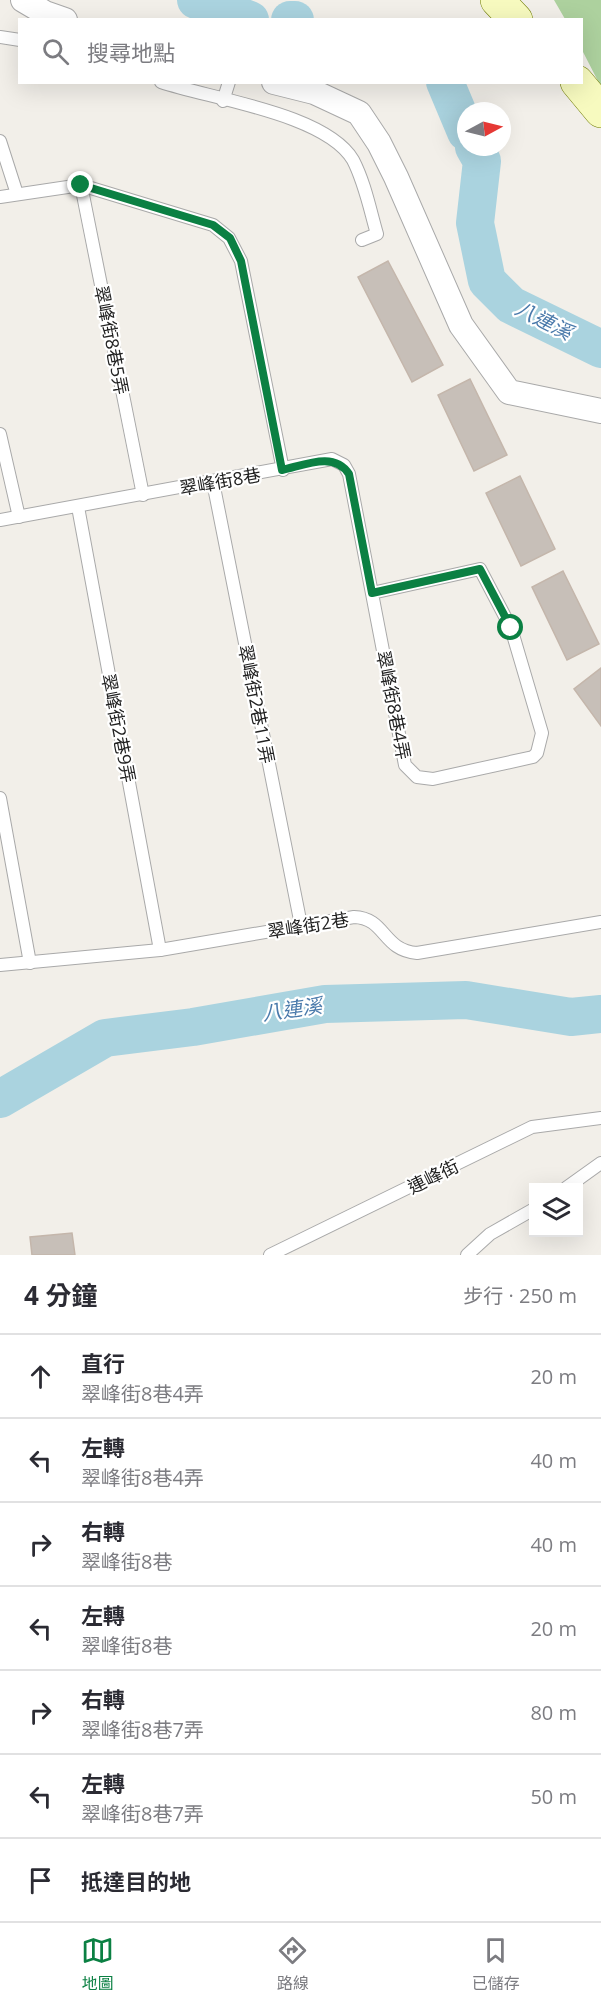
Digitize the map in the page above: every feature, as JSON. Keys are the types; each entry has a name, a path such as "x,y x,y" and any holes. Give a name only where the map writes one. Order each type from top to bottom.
{"street":[{"path":"23,0 61,18"},
{"path":"497,0 514,18"},
{"path":"282,84 314,92 359,113 379,142 396,177 461,325 509,392 601,411"},
{"path":"579,84 601,111"}],"lane":[{"path":"0,37 18,40"},
{"path":"168,84 289,118 317,129 336,140 352,158 360,176 377,234 362,240"},
{"path":"223,101 228,84"},
{"path":"0,141 17,194"},
{"path":"0,197 81,185 213,225 230,238 241,261 282,470"},
{"name":"翠峰街8巷5弄","path":"81,185 143,495"},
{"path":"0,434 19,517"},
{"name":"翠峰街8巷","path":"0,520 332,459 344,465 349,474 372,593"},
{"name":"翠峰街2巷11弄","path":"213,482 301,926"},
{"name":"翠峰街2巷9弄","path":"78,507 160,950"},
{"name":"翠峰街8巷4弄","path":"480,569 511,628 542,733 537,753 533,757 433,778 417,777 411,773 405,765 372,593 480,569"},
{"path":"0,798 30,963"},
{"name":"翠峰街2巷","path":"0,965 160,950 364,917 374,922 394,946 403,952 417,953 601,922"},
{"name":"連峰街","path":"270,1255 532,1127 601,1118"},
{"path":"573,1183 601,1163"},
{"path":"467,1255 490,1234 529,1212"}],"green space":[{"path":"554,0 601,0 601,87 583,52 583,18 564,18"}],"building":[{"path":"388,261 443,365 412,382 358,277"},
{"path":"470,379 507,455 474,471 438,395"},
{"path":"520,476 555,549 521,566 486,493"},
{"path":"563,571 599,644 567,660 532,587"},
{"path":"601,668 601,726 574,689"},
{"path":"72,1233 75,1255 32,1255 30,1237"}],"waterway":[{"name":"八連溪","path":"196,0 245,18"},
{"name":"八連溪","path":"446,84 457,111"},
{"name":"八連溪","path":"479,156 482,161 475,223 487,281 511,305 601,349"},
{"name":"八連溪","path":"0,1099 105,1038 193,1027 325,1004 466,1000 571,1017 601,1014"}],"route":[{"path":"81,185 213,225 230,238 241,261 282,470 332,459 344,465 349,474 372,593 480,569 511,628"}]}
